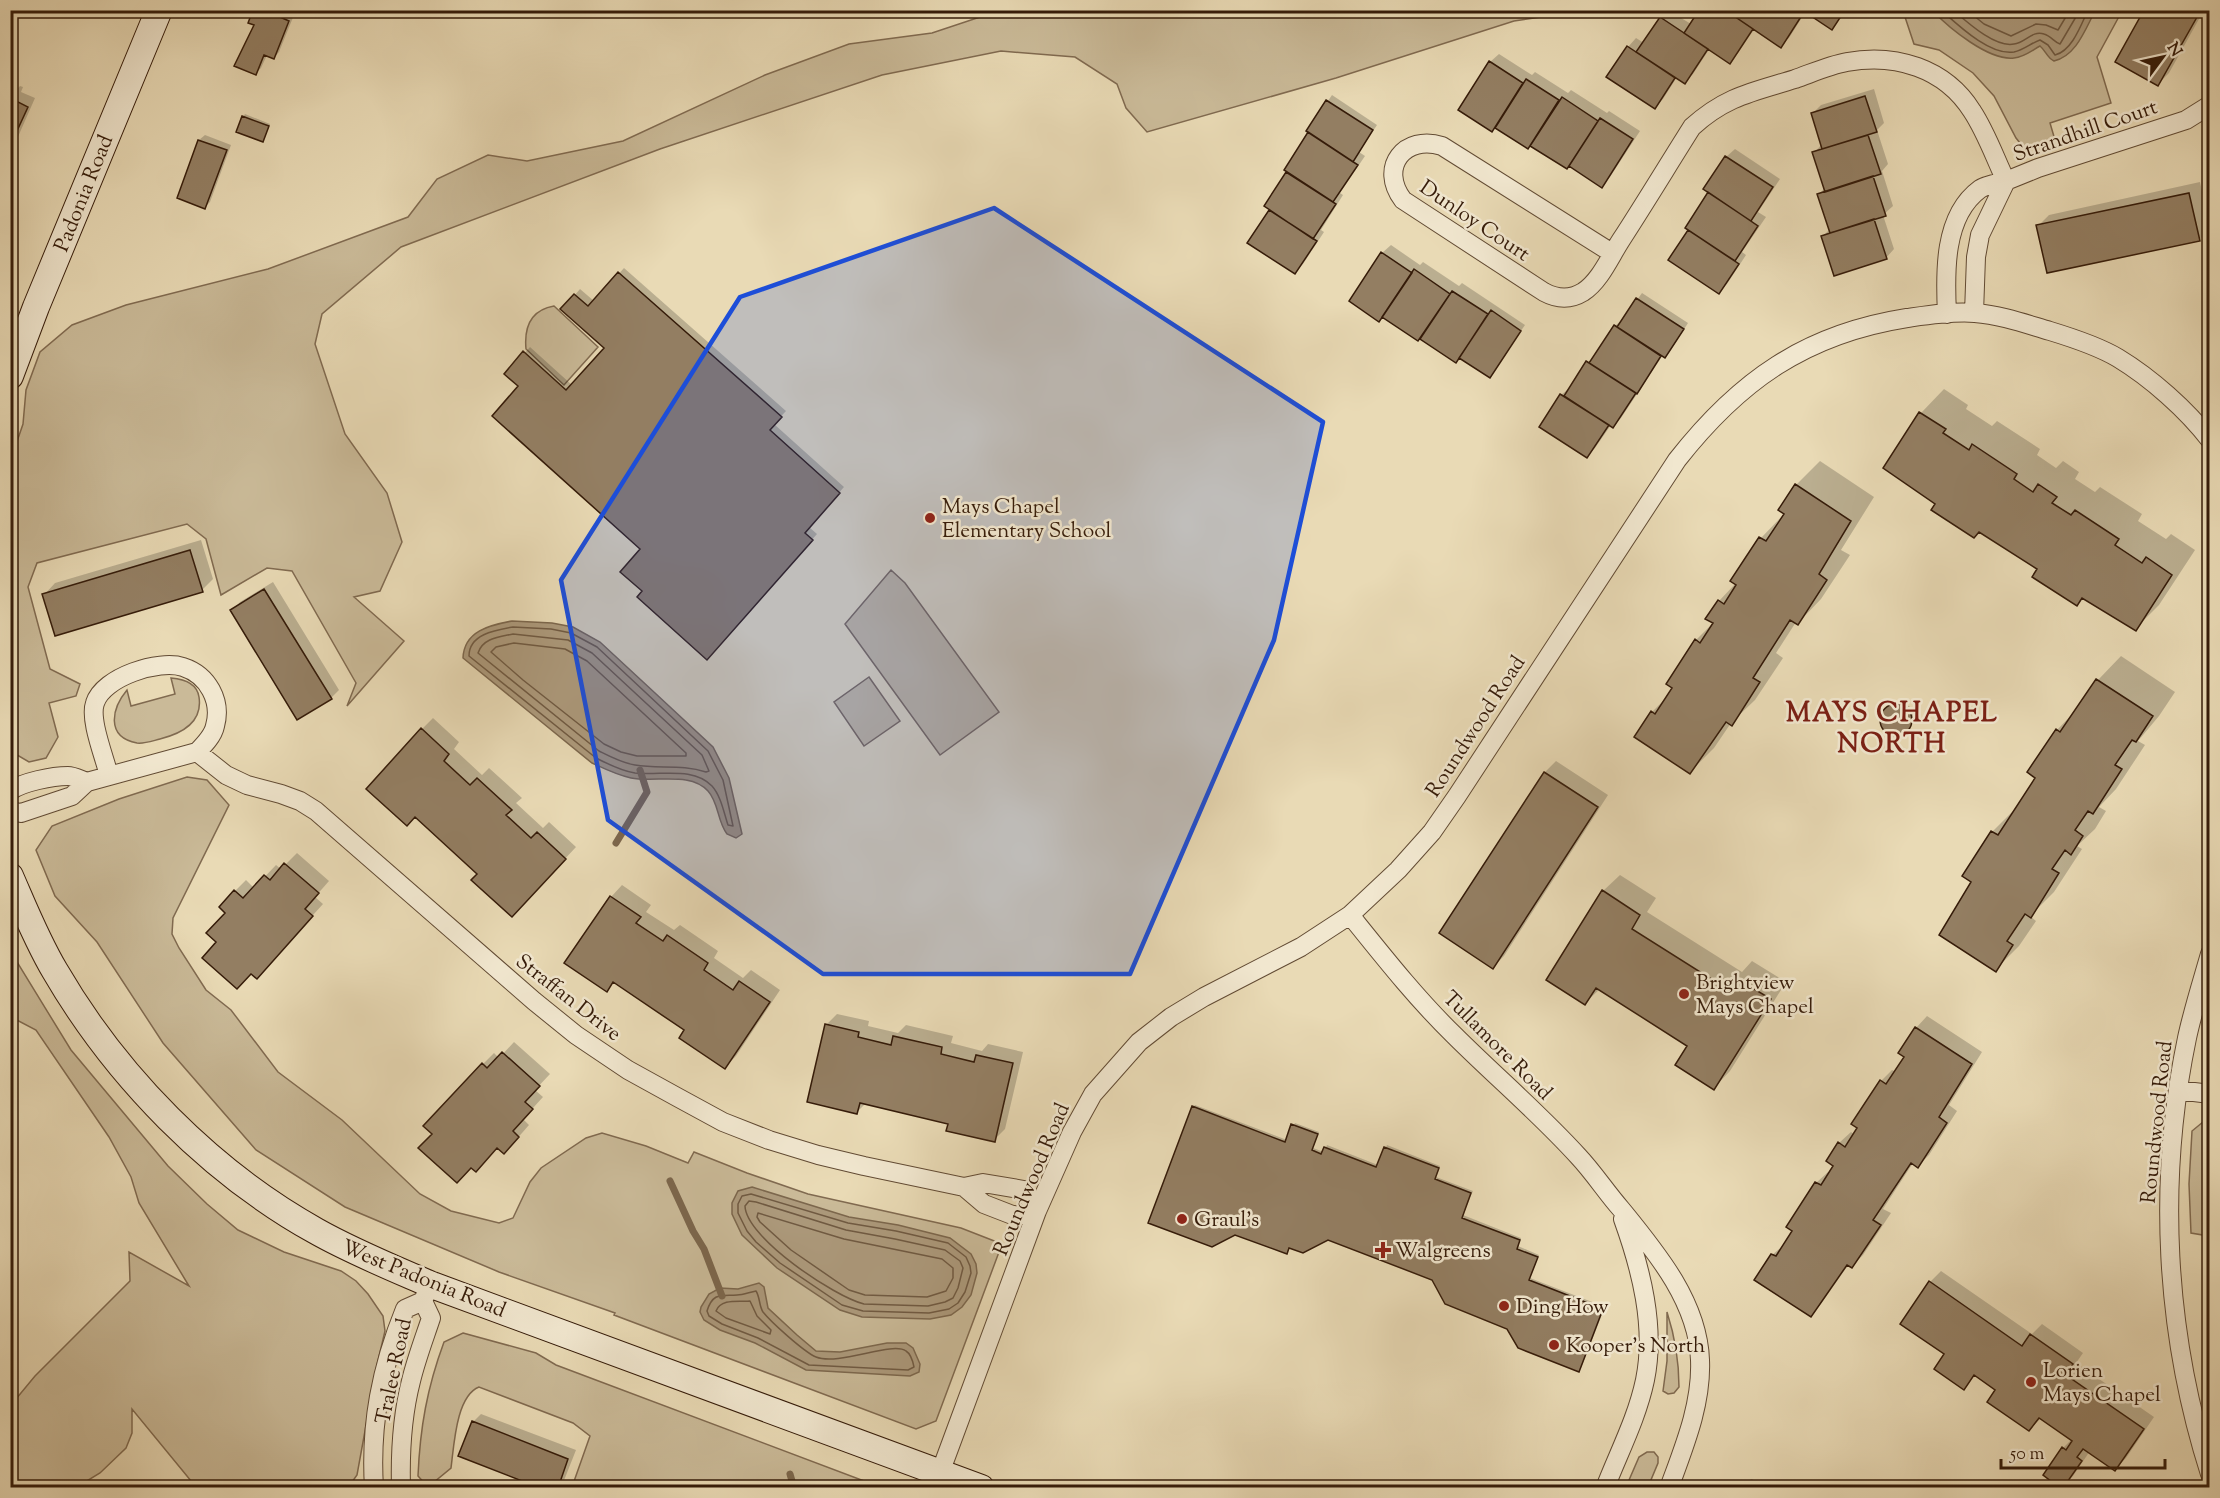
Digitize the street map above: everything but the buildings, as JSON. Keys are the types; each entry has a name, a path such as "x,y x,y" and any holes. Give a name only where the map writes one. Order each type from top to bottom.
{"main road":[{"name":"Padonia Road","path":"10,376 36,307 159,10"},
{"name":"West Padonia Road","path":"10,876 55,971 122,1066 161,1112 200,1149 237,1180 273,1205 426,1293 981,1488"}],"street":[{"name":"Dunloy Court","path":"1612,253 1442,146 1422,143 1400,156 1394,164 1392,176 1395,189 1403,200 1556,298 1571,298 1592,284 1612,253 1692,127 1709,112 1731,99 1847,62 1880,59 1904,62 1940,77 1958,93 1972,111 2006,181"},
{"name":"Strandhill Court","path":"1947,314 1947,257 1959,216 1967,202 1981,188 2186,120 2210,105"},
{"name":"Strandhill Court","path":"1974,313 1976,257 1980,234 2006,181"},
{"name":"Roundwood Road","path":"940,1473 1037,1211 1072,1132 1093,1094 1139,1042 1171,1017 1301,946 1350,915 1398,870 1432,832 1457,796 1677,460 1727,402 1764,373 1837,334 1880,322 1974,313 2013,320 2070,337 2118,358 2163,391 2210,440"},
{"path":"10,811 21,813 72,796 87,782 109,776 197,752 206,744 215,728 217,715 216,701 205,681 194,672 170,664 124,675 112,683 95,702 93,716 109,776"},
{"name":"Straffan Drive","path":"197,752 226,775 247,785 300,801 316,811 534,1001 576,1035 628,1071 723,1122 770,1140 864,1166 964,1187 983,1184 1024,1190 1037,1211 1015,1216 984,1204 964,1187"},
{"path":"10,791 15,787 45,779 70,776 87,782"},
{"name":"Tullamore Road","path":"1350,915 1400,977 1454,1035 1579,1157 1664,1264 1687,1307 1700,1359 1698,1392 1689,1432 1669,1488"},
{"name":"Roundwood Road","path":"2210,954 2187,1037 2178,1090 2169,1174 2169,1249 2176,1326 2188,1390 2210,1474"},
{"path":"2178,1090 2210,1094"},
{"name":"Tullamore Road","path":"1605,1488 1635,1415 1645,1380 1648,1355 1647,1315 1641,1280 1632,1244 1618,1206"},
{"name":"Tralee Road","path":"374,1488 372,1444 377,1400 388,1358 405,1309 426,1293 431,1318 411,1380 406,1405 401,1439 401,1488"}],"highlighted area":[{"path":"994,208 1323,422 1274,640 1130,974 823,974 608,820 561,580 740,297"}],"shaded area":[{"path":"998,11 1581,11 1514,21 1336,78 1147,132 1126,108 1117,84 1075,57 1001,51 882,75 660,149 401,247 322,314 315,344 345,434 387,493 402,542 380,591 354,597 404,641 347,706 356,683 292,571 267,568 221,595 206,539 187,524 37,563 28,587 50,669 80,684 76,696 49,703 58,737 46,758 29,762 12,752 10,509 14,488 12,456 23,424 26,390 40,352 72,325 126,305 268,269 408,217 437,179 488,155 527,161 623,141 765,75 849,44 932,33"},
{"path":"1903,11 2122,11 2097,57 2111,103 2050,123 2055,140 2024,148 2016,138 1994,96 1973,73 1939,50 1914,44"},
{"path":"554,306 598,347 564,385 526,349 526,334 531,321 540,311"},
{"path":"891,570 905,583 999,712 940,755 845,624"},
{"path":"869,677 900,721 864,746 834,702"},
{"path":"171,678 189,683 198,692 199,706 194,720 175,734 145,743 127,740 120,735 114,721 115,713 127,690 131,706 175,694"},
{"path":"187,777 207,780 229,805 173,918 172,934 179,948 206,990 231,1010 278,1072 342,1120 420,1194 451,1211 499,1223 513,1218 530,1182 541,1168 586,1138 602,1133 646,1146 688,1163 694,1152 808,1194 961,1228 1002,1244 936,1421 916,1429 614,1315 615,1313 499,1272 345,1207 256,1150 163,1043 97,942 55,896 36,850 52,826 119,799"},
{"path":"10,947 71,1050 168,1166 238,1230 284,1252 341,1271 356,1281 383,1316 385,1331 357,1475 352,1482 352,1487 196,1487 132,1409 132,1433 126,1448 100,1473 77,1487 11,1487 11,1405 35,1376 130,1281 129,1252 189,1286 139,1203 131,1177 109,1137 36,1030 11,1017"},
{"path":"2209,1117 2210,1185 2204,1227 2209,1228 2209,1236 2191,1233 2189,1184 2192,1131"},
{"path":"1667,1312 1676,1349 1679,1387 1674,1393 1668,1394 1663,1391 1667,1361"},
{"path":"463,1333 536,1353 556,1365 880,1487 572,1487 590,1436 573,1423 479,1387 465,1400 461,1411 457,1423 451,1468 428,1487 418,1476 429,1392 444,1342"},
{"path":"1647,1452 1654,1452 1658,1457 1658,1463 1648,1487 1626,1487 1639,1457"}],"water":[{"path":"1933,11 2095,11 2074,48 2062,58 2054,61 2040,46 2027,54 2014,58 2004,58 1993,54 1970,42"},
{"path":"512,621 552,623 573,627 600,642 713,747 729,778 742,834 736,838 727,834 712,796 701,785 682,779 631,778 592,763 463,658 464,649 473,635 487,627"},
{"path":"752,1187 849,1217 898,1225 950,1238 971,1254 976,1264 977,1273 971,1295 962,1307 951,1315 930,1319 862,1317 840,1310 777,1268 742,1235 732,1214 732,1203 738,1191"},
{"path":"759,1283 764,1287 768,1308 816,1351 840,1352 887,1343 906,1343 913,1348 920,1364 919,1372 910,1376 806,1370 755,1343 720,1330 704,1320 700,1312 709,1294 720,1288 738,1289"}],"waterway":[{"path":"616,843 647,792 640,770"},
{"path":"670,1181 704,1249 722,1296"},
{"path":"790,1474 794,1488"}],"place":[{"name":"Mays Chapel Elementary School","path":"930,518"},
{"name":"Brightview Mays Chapel","path":"1684,994"},
{"name":"Graul's","path":"1182,1219"},
{"name":"Walgreens","path":"1383,1250"},
{"name":"Ding How","path":"1504,1306"},
{"name":"Kooper's North","path":"1554,1345"},
{"name":"Lorien Mays Chapel","path":"2031,1382"}],"district":[{"name":"MAYS CHAPEL NORTH","path":"1892,728"}]}
